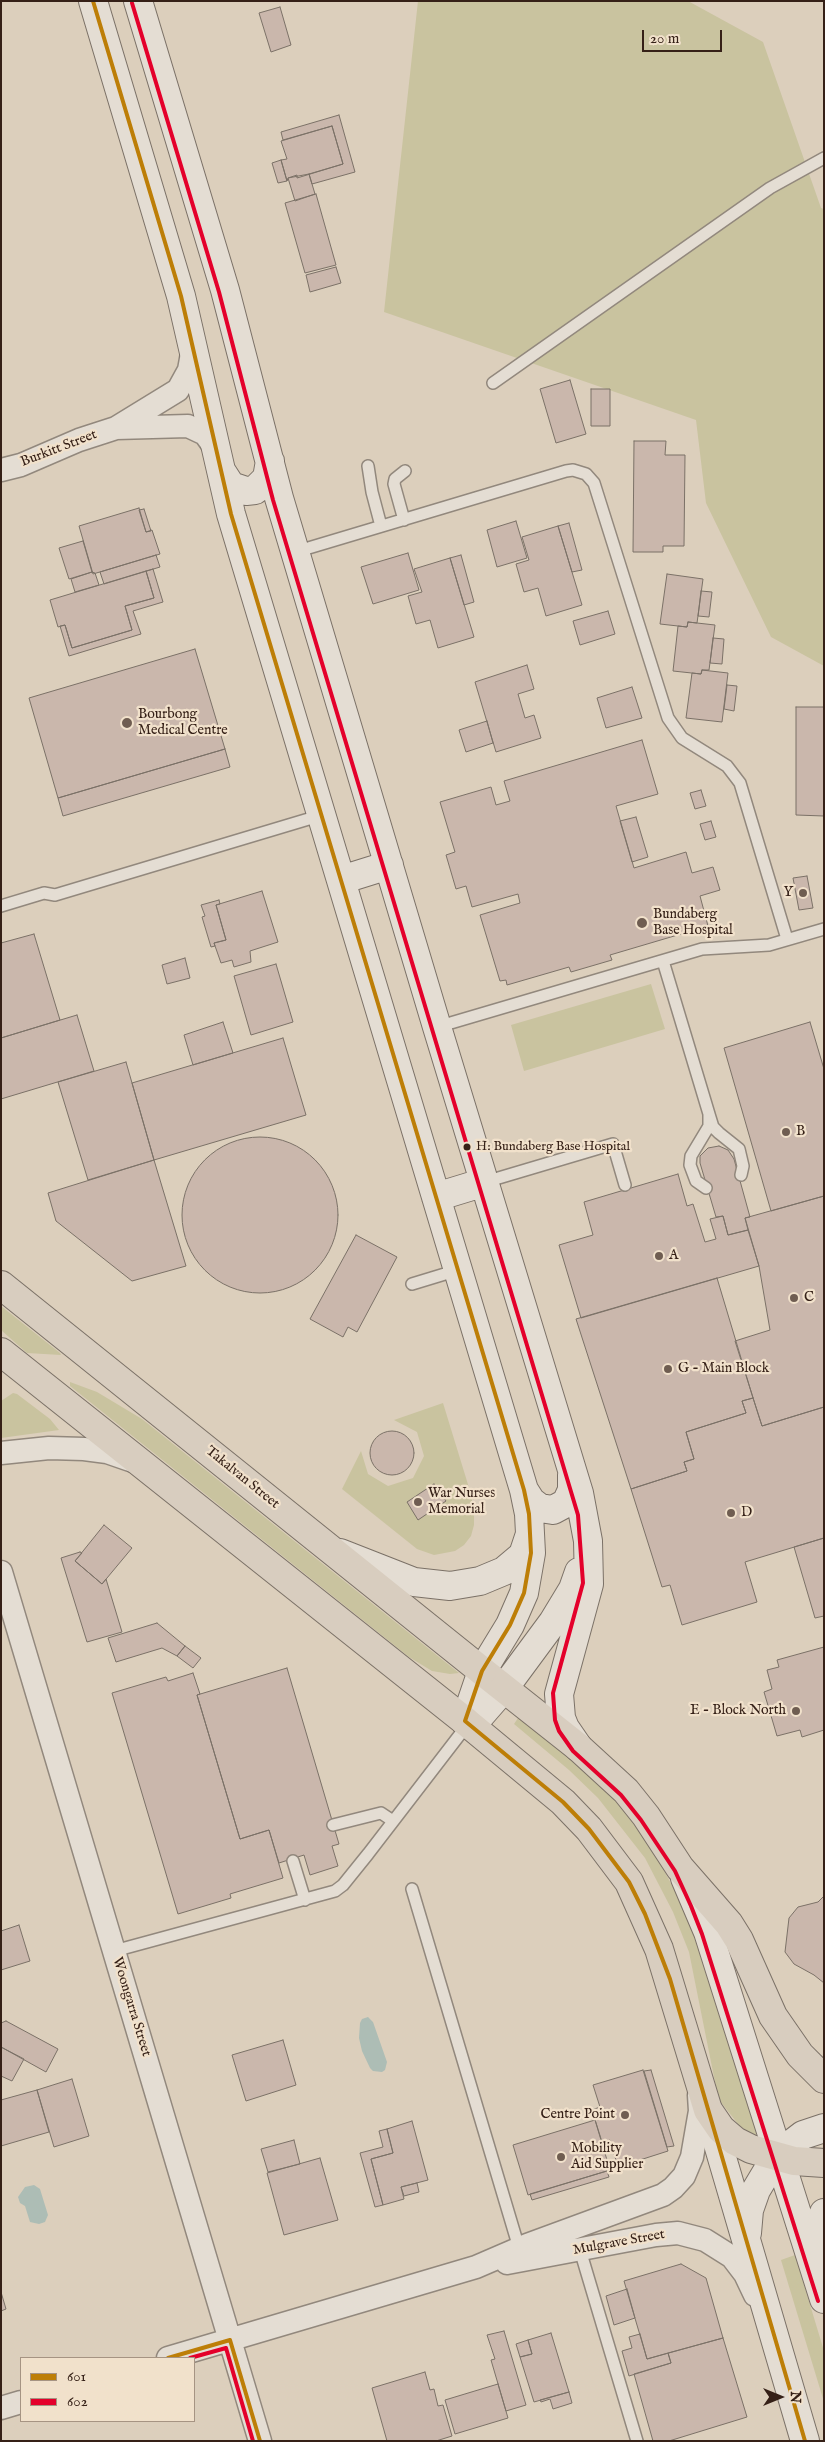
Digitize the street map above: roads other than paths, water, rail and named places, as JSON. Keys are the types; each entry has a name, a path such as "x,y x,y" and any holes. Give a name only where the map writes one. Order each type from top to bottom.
{"main road":[{"name":"Takalvan Street","path":"1,1285 505,1687 578,1747 626,1791 650,1822 680,1868 729,1924 739,1940 774,2016 794,2047 824,2079"},
{"path":"1,1352 468,1723 563,1802 590,1829 629,1882 659,1948 708,2110 721,2129 735,2141 751,2149 805,2163 824,2163"}],"street":[{"path":"93,1 187,320 231,514 524,1490 530,1528 530,1560 524,1593 510,1625 482,1670 468,1723"},
{"path":"142,3 231,313 296,552 584,1514 590,1584 559,1694 561,1718 565,1728 578,1747"},
{"path":"187,320 188,306 198,296 205,294 219,296 224,300 231,313"},
{"name":"Burkitt Street","path":"1,470 21,465 78,440 116,428 178,390 189,370 193,346"},
{"name":"Burkitt Street","path":"116,428 188,426 206,434 219,462"},
{"path":"219,462 231,486 246,491 255,490 267,478 270,462"},
{"path":"341,880 390,865"},
{"path":"436,1197 485,1182"},
{"path":"1,1453 49,1448 84,1449 107,1452 139,1463"},
{"path":"524,1490 531,1502 540,1508 553,1510 566,1503 572,1490 572,1475"},
{"path":"468,1723 505,1687 553,1622 572,1589 582,1556 584,1514"},
{"path":"331,1549 414,1582 450,1586 480,1581 515,1564 523,1555 530,1528"},
{"name":"Woongarra Street","path":"1,1572 260,2441"},
{"path":"680,1868 708,1932 820,2287"},
{"name":"Mulgrave Street","path":"171,2357 476,2267 519,2248 662,2195 673,2188 684,2176 696,2140 700,2112 698,2076"},
{"path":"708,2110 805,2441"},
{"path":"746,2242 749,2210 756,2190 778,2157 803,2135 824,2128"},
{"path":"820,2287 816,2246 824,2213"},
{"name":"Mulgrave Street","path":"476,2267 528,2260 656,2235 678,2233 705,2240 732,2257 744,2274 774,2331"},
{"path":"1,2408 20,2402"}],"lane":[{"path":"493,384 770,188 824,158"},
{"path":"368,466 372,492 382,526"},
{"path":"404,520 394,484 395,478 405,471"},
{"path":"296,552 566,471 579,471 590,478 594,483 668,718 682,738 727,766 740,783 787,939"},
{"path":"1,906 44,893 55,895 322,816"},
{"path":"437,1027 702,949 770,945 824,929"},
{"path":"663,960 713,1127 739,1149 743,1166 741,1175"},
{"path":"706,1188 696,1181 690,1164 691,1156 709,1126 709,1114"},
{"path":"485,1182 613,1144 625,1185"},
{"path":"412,1284 458,1269"},
{"path":"114,1951 335,1891 343,1885 468,1723"},
{"path":"333,1825 382,1813 393,1821"},
{"path":"293,1861 305,1900"},
{"path":"412,1889 519,2248"},
{"path":"580,2250 637,2441"}],"place":[{"name":"Bourbong Medical Centre","path":"127,723"},
{"name":"Y","path":"803,893"},
{"name":"Bundaberg Base Hospital","path":"642,923"},
{"name":"B","path":"786,1132"},
{"name":"H: Bundaberg Base Hospital","path":"467,1147"},
{"name":"A","path":"659,1256"},
{"name":"C","path":"794,1298"},
{"name":"G - Main Block","path":"668,1369"},
{"name":"War Nurses Memorial","path":"418,1502"},
{"name":"D","path":"731,1513"},
{"name":"E - Block North","path":"796,1711"},
{"name":"Centre Point","path":"625,2115"},
{"name":"Mobility Aid Supplier","path":"561,2157"}]}
